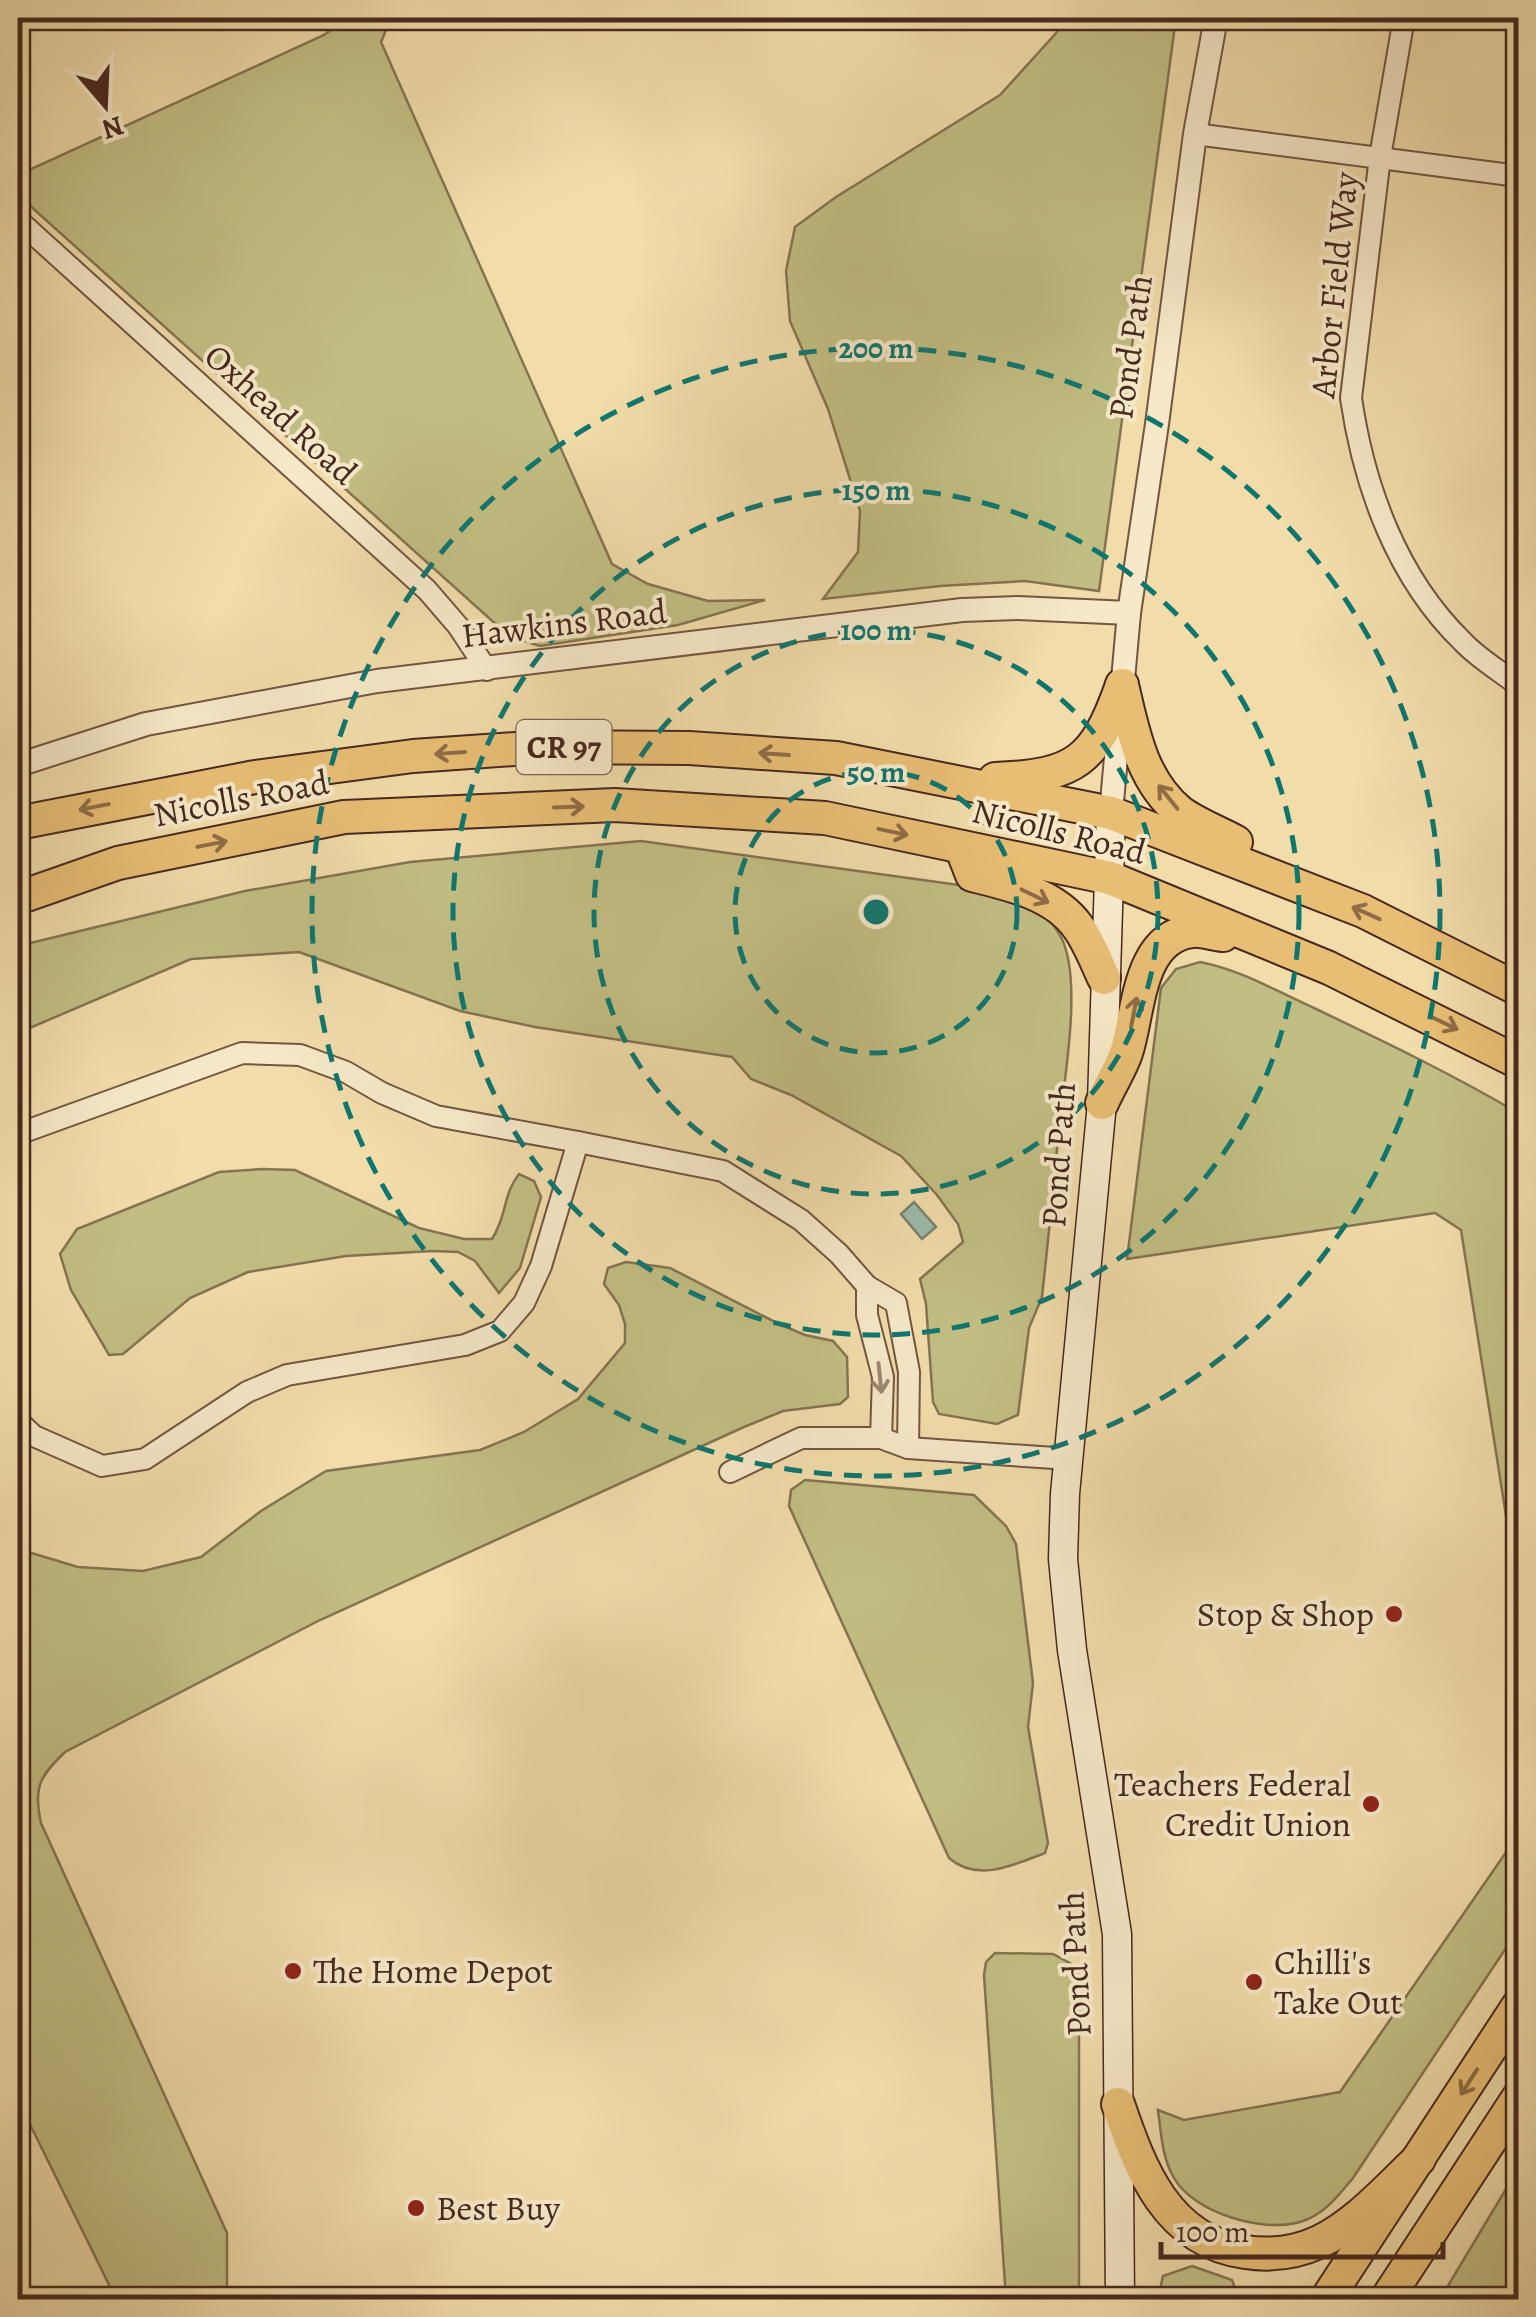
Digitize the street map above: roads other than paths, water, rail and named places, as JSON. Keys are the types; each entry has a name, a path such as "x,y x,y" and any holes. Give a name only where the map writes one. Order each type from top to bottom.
{"highway":[{"path":"952,781 1031,778 1061,772 1081,759 1097,740 1122,685"},
{"path":"1122,685 1138,755 1166,796 1181,812 1308,888"},
{"name":"Nicolls Road","path":"18,823 254,777 413,756 543,747 689,748 836,758 1111,814 1308,888 1518,989"},
{"name":"Nicolls Road","path":"18,898 118,863 344,817 615,806 825,818 1110,878 1286,949 1406,1004 1518,1062"},
{"path":"961,846 972,875 1012,885 1064,911 1079,929 1104,978"},
{"path":"1102,1103 1126,1052 1138,992 1152,962 1170,938 1193,930 1286,949"},
{"path":"1326,2300 1518,2006"},
{"path":"1386,2300 1518,2098"},
{"path":"1118,2104 1138,2160 1164,2205 1188,2229 1231,2250 1279,2254 1321,2241 1341,2229 1420,2159"},
{"path":"1414,2300 1518,2131"}],"main road":[{"name":"Pond Path","path":"1111,814 1102,1103 1063,1526 1064,1588 1117,1934 1120,2300"}],"street":[{"name":"Pond Path","path":"1111,814 1129,613 1195,134 1216,18"},
{"name":"Arbor Field Way","path":"1404,18 1380,158 1351,398 1357,437 1387,530 1424,596 1465,645 1518,685"},
{"path":"1195,134 1518,176"},
{"name":"Oxhead Road","path":"18,220 427,590 458,626 487,670"},
{"name":"Hawkins Road","path":"18,766 146,724 377,681 962,610 1018,608 1129,613"},
{"path":"18,1134 242,1053 300,1055 346,1072 382,1094 436,1116 723,1171 800,1220 839,1254 867,1286 896,1303 908,1372 908,1448"},
{"path":"18,1420 34,1436 102,1466 145,1458 247,1392 287,1374 465,1344 500,1331 524,1304 541,1266 578,1142"},
{"path":"867,1286 882,1378 881,1438"},
{"path":"872,1332 900,1325"},
{"path":"730,1472 801,1438 881,1438 908,1448 1069,1459"}],"place":[{"name":"Stop & Shop","path":"1394,1614"},
{"name":"Teachers Federal Credit Union","path":"1371,1804"},
{"name":"The Home Depot","path":"293,1971"},
{"name":"Chilli's Take Out","path":"1254,1982"},
{"name":"Best Buy","path":"416,2208"}]}
